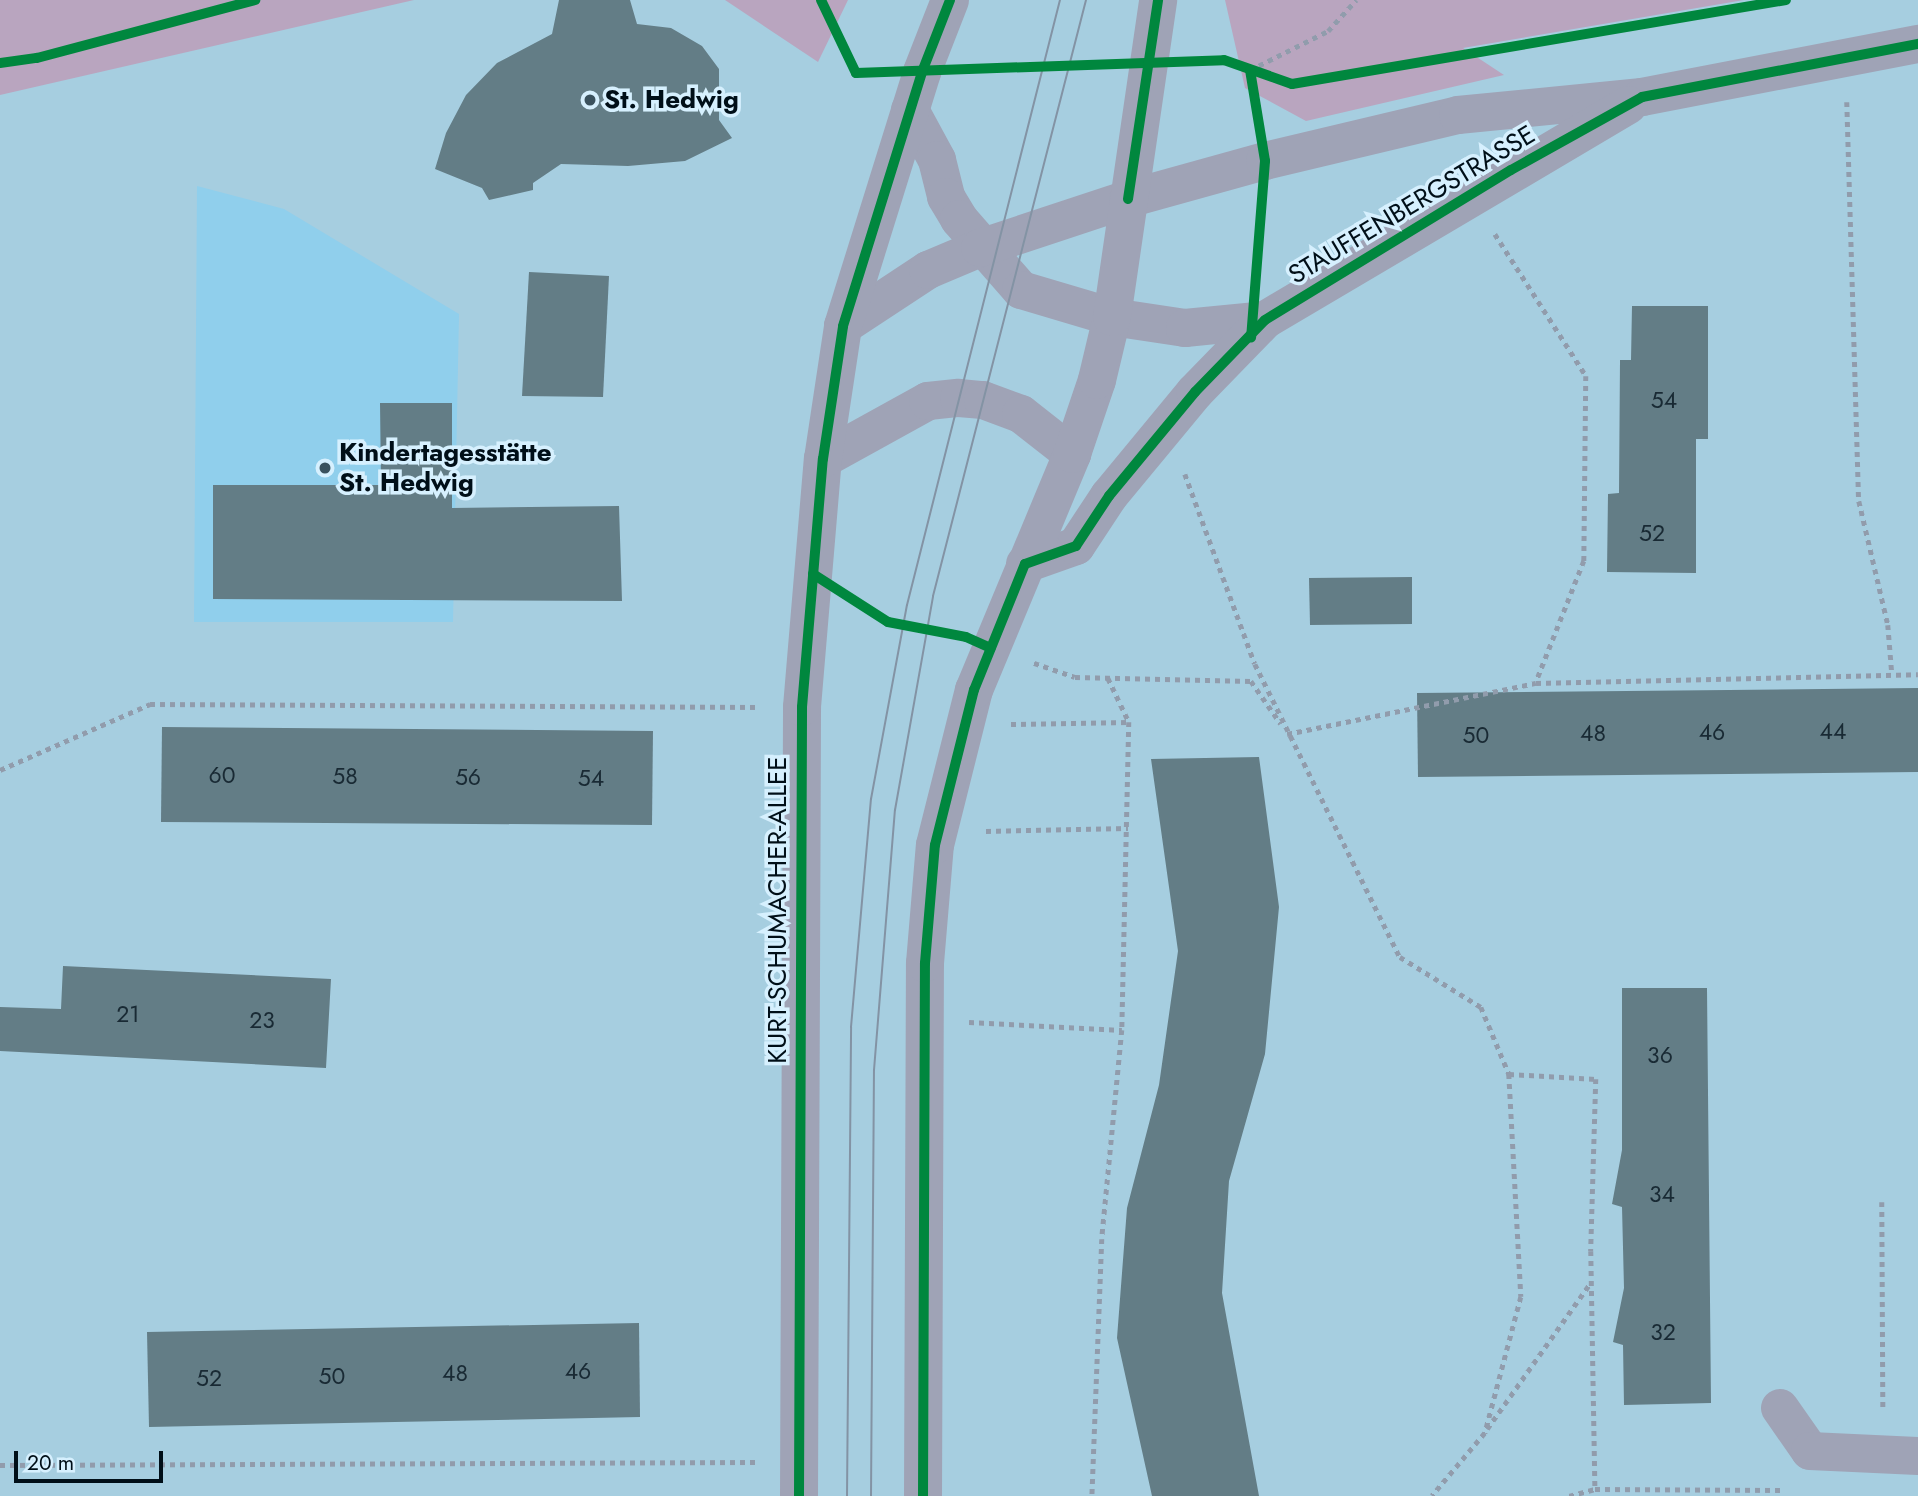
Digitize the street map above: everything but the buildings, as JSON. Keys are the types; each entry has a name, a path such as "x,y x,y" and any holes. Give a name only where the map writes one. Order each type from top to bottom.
{"street":[{"name":"KURT-SCHUMACHER-ALLEE","path":"799,1479 802,707 823,459 843,326 910,110 950,0"},
{"path":"923,1496 925,963 939,831 965,725 991,648 1072,454 1112,317 1158,0"},
{"name":"STAUFFENBERGSTRASSE","path":"843,326 928,270 981,248 1128,199 1458,115 1642,97 1837,57 1918,44"},
{"name":"STAUFFENBERGSTRASSE","path":"1025,564 1076,546 1109,496 1166,428 1265,320 1471,194 1642,97"},
{"name":"STAUFFENBERGSTRASSE","path":"910,110 937,160 946,197 981,248 1021,290 1112,317 1185,328 1265,320"},
{"path":"823,459 928,401 959,398 984,400 1021,414 1072,454"},
{"path":"1780,1408 1810,1451 1900,1456"}],"path":[{"path":"1246,69 1328,31 1356,0"},
{"path":"1837,57 1847,102 1858,502 1888,625 1892,674"},
{"path":"1246,69 1271,77"},
{"path":"1246,69 1252,83"},
{"path":"1471,194 1586,376 1584,561 1536,683"},
{"path":"1166,428 1221,563 1255,664 1400,957 1481,1007 1510,1074 1521,1297 1485,1433"},
{"path":"991,648 1074,677 1251,681 1289,736"},
{"path":"1289,736 1536,683 1918,674"},
{"path":"1092,1496 1102,1240 1122,1030 1128,828 1129,722 1108,678"},
{"path":"0,770 150,704 802,707"},
{"path":"965,725 1129,722"},
{"path":"939,831 1128,828"},
{"path":"924,1020 1122,1030"},
{"path":"1510,1074 1595,1079 1592,1281 1595,1489"},
{"path":"1882,1202 1900,1456"},
{"path":"1432,1496 1485,1433 1592,1281"},
{"path":"0,1465 799,1479"},
{"path":"1569,1496 1595,1489 1794,1490"}],"shaded area":[{"path":"0,0 414,0 0,95"},
{"path":"725,0 848,0 818,62"},
{"path":"1225,0 1744,0 1463,48 1504,75 1306,121 1245,88"},
{"name":"Kindertagesstätte St. Hedwig","path":"197,186 284,209 459,314 453,622 194,622"}],"tram line":[{"path":"847,1496 851,1027 871,799 907,605 1060,0"},
{"path":"871,1496 874,1070 895,810 933,596 1086,0"}],"cycle path":[{"path":"0,63 37,58 255,0"},
{"path":"821,0 856,73 1224,60 1292,84 1786,0"},
{"path":"799,1496 802,707 823,459 843,326 922,72 950,0"},
{"path":"1128,199 1158,0"},
{"path":"923,1496 925,963 935,845 974,690 1025,564 1076,546 1109,496 1195,392 1265,320 1511,170 1642,97 1918,44"},
{"path":"1250,70 1265,161 1251,337"},
{"path":"813,574 888,622 966,637 991,648"}],"place":[{"name":"St. Hedwig","path":"590,100"},
{"name":"Kindertagesstätte St. Hedwig","path":"325,468"}]}
